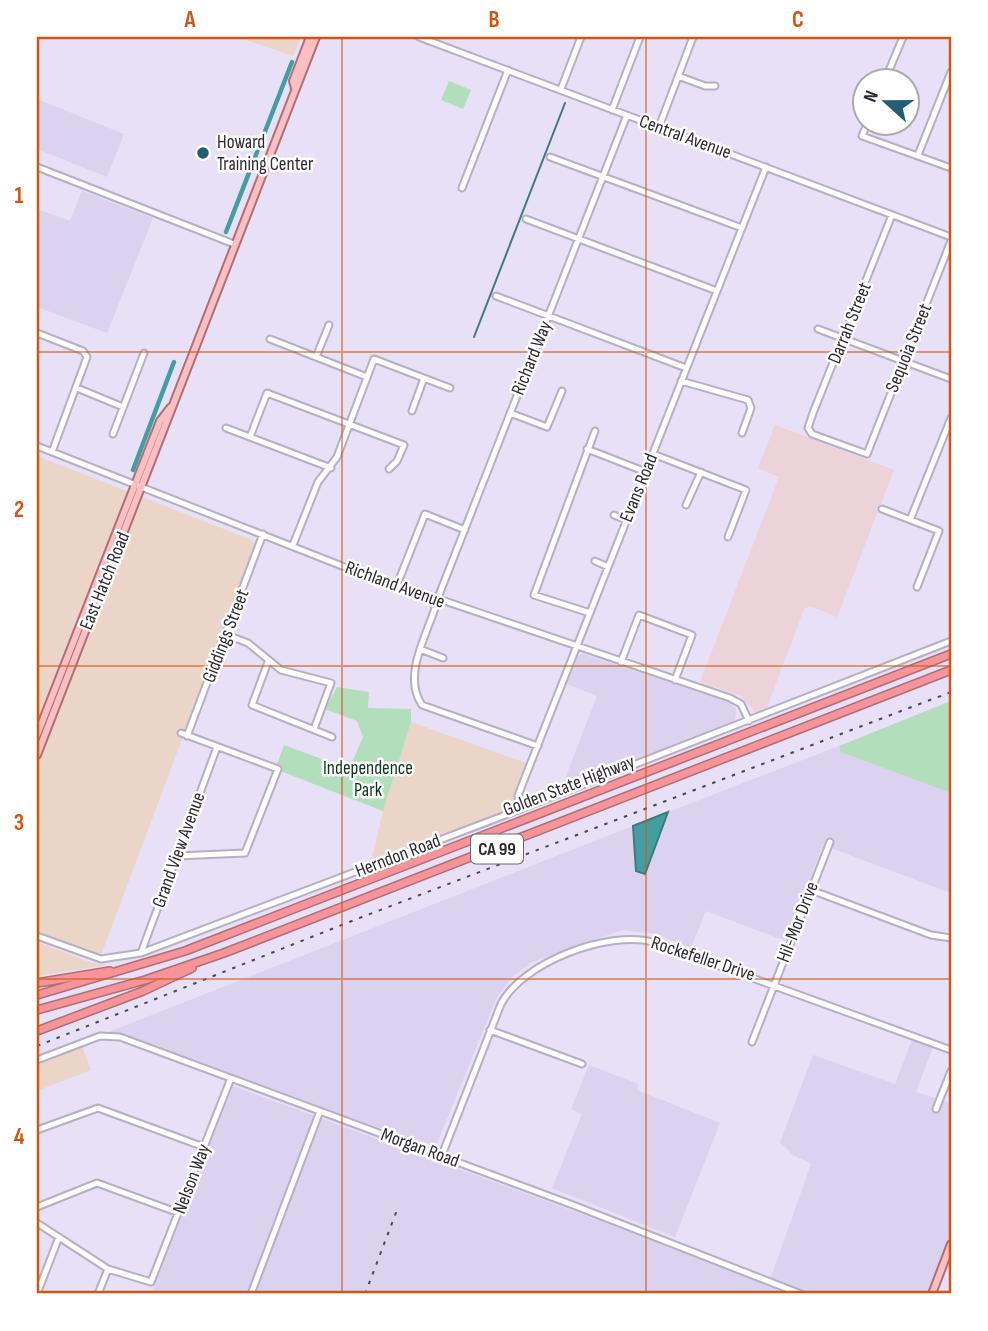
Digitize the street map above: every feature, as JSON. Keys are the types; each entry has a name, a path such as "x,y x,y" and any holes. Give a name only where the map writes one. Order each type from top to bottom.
{"highway":[{"name":"Golden State Highway","path":"37,995 176,954 951,654"},
{"name":"Golden State Highway","path":"37,1010 224,953 951,670"},
{"path":"37,1031 143,991 224,953"},
{"path":"37,983 131,968"},
{"path":"37,1016 93,994"}],"main road":[{"name":"East Hatch Road","path":"295,88 293,81 310,37"},
{"name":"East Hatch Road","path":"37,755 139,486 160,421 171,407 316,37"},
{"name":"East Hatch Road","path":"37,735 139,486"},
{"path":"932,1294 951,1244"}],"street":[{"name":"Central Avenue","path":"421,37 951,239"},
{"path":"561,89 580,37"},
{"path":"612,110 640,37"},
{"path":"659,127 693,37"},
{"path":"891,66 903,37"},
{"path":"462,188 508,70"},
{"path":"918,155 951,72"},
{"path":"678,76 705,86 715,86"},
{"name":"Richard Way","path":"538,746 422,705 416,688 420,649 627,116"},
{"path":"862,136 951,168"},
{"path":"550,157 741,228"},
{"path":"37,167 234,244"},
{"name":"Evans Road","path":"519,810 518,796 766,167"},
{"name":"Darrah Street","path":"867,454 809,431 892,215"},
{"path":"526,219 717,291"},
{"name":"Sequoia Street","path":"867,454 951,239"},
{"path":"496,296 687,368"},
{"path":"316,357 329,325"},
{"path":"818,329 951,379"},
{"path":"37,334 86,354 77,388 52,452"},
{"path":"271,339 367,377"},
{"path":"113,434 144,353"},
{"path":"293,545 318,482 331,468 374,359 450,388"},
{"path":"412,411 424,378"},
{"path":"681,381 748,400 751,408 742,433"},
{"path":"77,388 123,407"},
{"path":"510,413 547,427 562,391"},
{"path":"250,437 267,393 404,444 397,461 389,469"},
{"path":"910,520 951,418"},
{"path":"226,428 331,468"},
{"path":"590,613 534,595 595,431"},
{"name":"Richland Avenue","path":"37,446 438,600 735,700 743,707 749,721"},
{"path":"587,449 646,472"},
{"path":"653,454 746,490 728,537"},
{"path":"686,505 701,471"},
{"path":"881,509 939,531 917,587"},
{"path":"397,585 425,514 465,530"},
{"path":"614,515 627,520"},
{"name":"Giddings Street","path":"217,747 184,734 227,635 263,534"},
{"path":"595,562 608,567"},
{"path":"621,662 639,615 692,635 675,680"},
{"path":"227,635 248,643 268,662 288,673 331,683 314,729"},
{"name":"Herndon Road","path":"37,936 101,959 141,953 951,642"},
{"path":"420,649 443,658"},
{"path":"268,662 252,705 332,737"},
{"path":"177,856 245,853 278,769 217,747"},
{"name":"Grand View Avenue","path":"141,953 217,747"},
{"name":"Hil-Mor Drive","path":"752,1042 830,842"},
{"path":"811,890 931,935 951,938"},
{"name":"Rockefeller Drive","path":"442,1156 505,996 521,977 538,967 610,940 630,938 653,942 774,983 951,1049"},
{"path":"490,1030 582,1063"},
{"name":"Morgan Road","path":"37,1060 108,1035 442,1156 801,1294"},
{"path":"936,1109 951,1071"},
{"name":"Nelson Way","path":"108,1269 142,1281 153,1280 231,1078"},
{"path":"37,1130 99,1108 204,1147"},
{"path":"251,1294 320,1111"},
{"path":"37,1207 97,1183 179,1213"},
{"path":"37,1223 108,1269 98,1294"},
{"path":"37,1294 59,1237"}],"shaded area":[{"path":"247,37 301,37 293,56 246,40"},
{"path":"37,99 124,134 107,177 37,149"},
{"path":"82,191 153,218 107,333 37,307 37,209 70,221"},
{"path":"775,425 894,470 837,617 810,606 804,609 766,710 756,713 741,696 700,682 779,477 758,468"},
{"path":"37,456 252,540 255,545 101,955 37,931"},
{"path":"583,654 728,702 736,709 735,721 561,789 597,696 567,684 578,656"},
{"path":"411,722 526,763 510,809 371,862 383,811"},
{"path":"839,746 842,752 951,793 951,893 823,845 786,941 706,911 691,948 655,934 622,930 532,962 511,978 497,997 436,1146 350,1118 124,1036 106,1033 633,826 636,871 645,874 668,812"},
{"path":"668,812 645,874 636,871 633,826"},
{"path":"37,942 92,963 107,965 37,976"},
{"path":"912,1040 933,1047 916,1092 951,1103 951,1246 932,1294 151,1294 233,1086 769,1283 811,1164 793,1155 780,1142 813,1055 895,1084"},
{"path":"82,1047 91,1070 37,1091 37,1065"},
{"path":"589,1065 639,1084 637,1090 720,1123 675,1237 552,1188 582,1114 571,1109"}],"green space":[{"path":"449,81 471,90 463,109 441,100"},
{"name":"Independence Park","path":"337,687 369,692 368,708 411,709 411,722 383,811 283,772 277,764 284,745 338,765 353,760 363,737 357,721 325,709"},
{"path":"951,701 951,793 841,752 839,746"}],"waterway":[{"path":"226,232 292,62"},
{"path":"474,337 565,103"},
{"path":"133,470 174,362"}],"railway":[{"path":"37,1046 362,917 951,692"},
{"path":"365,1294 397,1210"}],"place":[{"name":"Howard Training Center","path":"203,153"}]}
